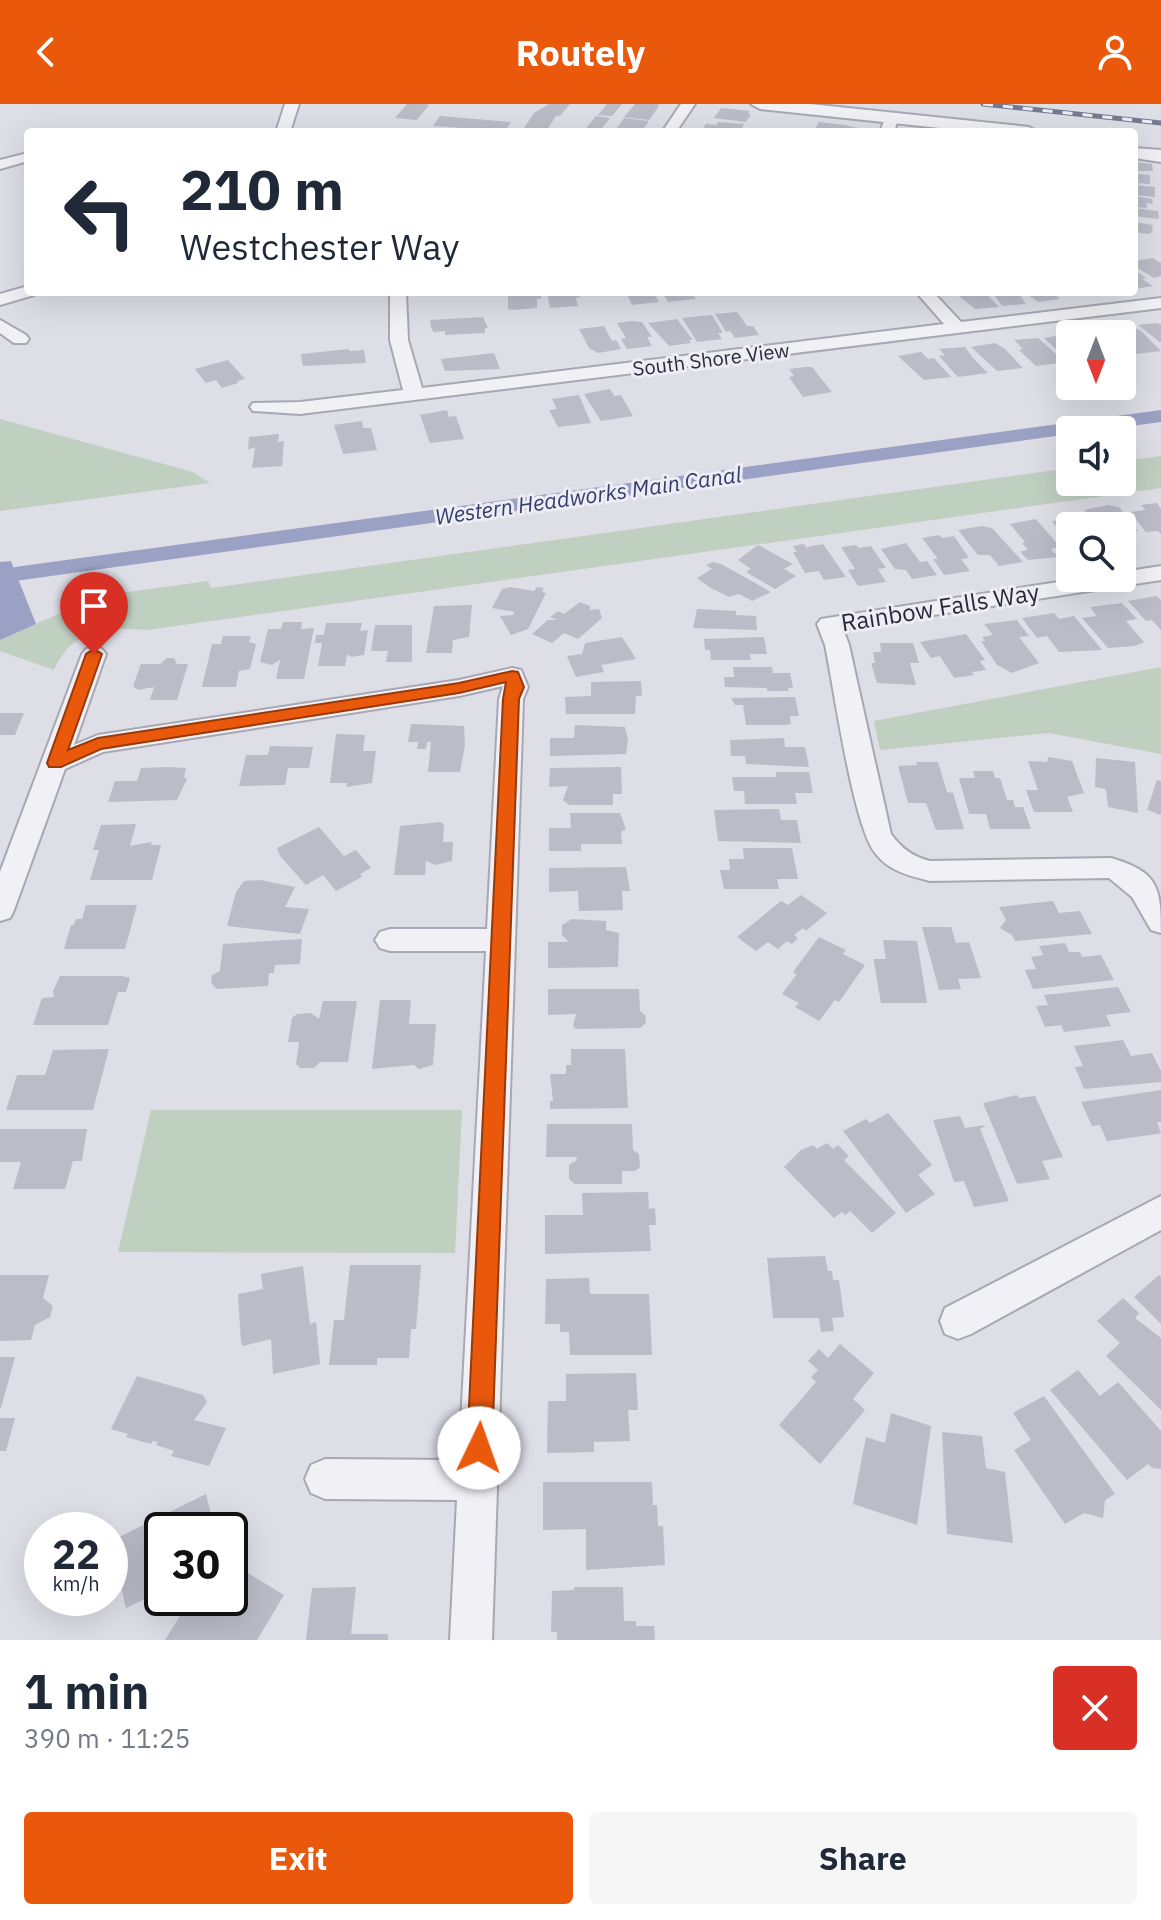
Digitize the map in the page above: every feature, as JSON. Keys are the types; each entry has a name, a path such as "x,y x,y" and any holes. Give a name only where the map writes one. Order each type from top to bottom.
{"street":[{"path":"284,128 292,104"},
{"path":"672,128 688,104"},
{"path":"760,104 925,128"},
{"path":"890,124 960,128"},
{"path":"1138,143 1161,146"},
{"path":"1138,153 1161,156"},
{"path":"0,165 24,158"},
{"path":"0,300 24,292"},
{"path":"398,296 399,340 414,394"},
{"path":"928,296 958,329"},
{"name":"South Shore View","path":"260,407 300,408 1161,303"},
{"path":"0,325 20,339"},
{"name":"Rainbow Falls Way","path":"1161,573 829,624 837,645 877,835 896,858 910,866 930,871 1111,868 1128,873 1138,883 1161,922"},
{"path":"0,910 94,654"},
{"path":"55,763 98,744 459,688 512,676 516,687 511,699 471,1640"},
{"path":"390,940 501,940"},
{"path":"958,1321 1161,1212"},
{"path":"325,1479 478,1480"}],"green space":[{"path":"0,419 193,472 210,483 0,511"},
{"path":"1161,456 1161,488 1136,492 1136,459"},
{"path":"1056,470 1056,496 1104,496 147,630 104,630 81,638 71,646 54,670 0,651 0,640 99,596 208,581 211,588"},
{"path":"1161,667 1161,754 1049,733 880,750 874,721"},
{"path":"151,1110 462,1110 455,1253 118,1252"}],"water":[{"path":"11,561 36,624 0,640 0,562"}],"building":[{"path":"407,104 429,105 417,120 395,118"},
{"path":"549,104 570,104 548,128 524,128 534,113"},
{"path":"607,104 622,104 612,116 598,115"},
{"path":"635,104 659,106 649,120 624,117"},
{"path":"721,108 750,111 748,114 751,114 746,122 714,118"},
{"path":"440,116 511,122 507,128 433,126"},
{"path":"596,116 610,118 602,128 586,128"},
{"path":"624,118 649,121 644,128 617,128"},
{"path":"718,122 744,124 742,128 703,128 706,124 716,125"},
{"path":"819,122 858,128 816,128"},
{"path":"1138,162 1152,164 1153,171 1138,171"},
{"path":"1138,174 1150,175 1150,184 1138,183"},
{"path":"1138,185 1155,187 1155,197 1138,195"},
{"path":"1138,197 1152,199 1153,204 1146,203 1147,208 1138,207"},
{"path":"1138,208 1158,211 1159,219 1138,216"},
{"path":"1138,223 1153,225 1149,234 1138,233"},
{"path":"1153,258 1161,263 1161,276 1154,278 1138,268 1138,260"},
{"path":"1138,273 1146,278 1142,279 1153,286 1138,288"},
{"path":"508,296 541,296 537,299 537,308 508,309"},
{"path":"548,296 580,296 576,298 578,306 550,308"},
{"path":"628,296 655,296 659,302 632,305"},
{"path":"664,296 694,296 696,299 668,302"},
{"path":"959,296 989,296 999,307 975,309"},
{"path":"995,296 1021,296 1026,304 1002,306"},
{"path":"1030,296 1057,296 1060,299 1038,302"},
{"path":"737,312 747,326 753,326 759,335 735,338 730,331 726,332 715,314"},
{"path":"712,315 723,333 718,333 722,339 697,342 682,318"},
{"path":"483,317 488,328 485,328 485,333 445,335 445,331 434,332 431,328 430,320"},
{"path":"677,319 693,340 689,340 691,343 669,346 648,323"},
{"path":"642,322 652,337 647,337 652,346 627,349 621,339 626,338 617,323"},
{"path":"1161,324 1161,343 1138,325"},
{"path":"604,326 612,341 616,340 621,349 598,353 589,348 579,329"},
{"path":"1136,328 1140,330 1161,351 1136,354"},
{"path":"1056,336 1056,350 1044,338"},
{"path":"1038,338 1056,354 1056,363 1036,366 1019,350 1023,349 1014,340"},
{"path":"995,343 1023,368 997,371 971,347"},
{"path":"965,347 988,373 958,377 939,356 945,355 939,349"},
{"path":"364,350 366,363 303,366 301,354"},
{"path":"921,352 928,359 934,358 951,377 924,380 898,356"},
{"path":"494,353 500,369 445,371 441,359"},
{"path":"228,360 245,379 222,388 216,380 206,383 195,369"},
{"path":"812,367 832,392 803,397 789,377 794,376 789,369"},
{"path":"610,389 614,396 621,395 633,416 601,421 584,394"},
{"path":"579,395 591,423 558,427 549,410 557,409 552,399"},
{"path":"447,410 449,417 456,416 464,439 430,443 420,415"},
{"path":"362,421 363,428 371,428 377,450 343,454 334,425"},
{"path":"279,434 278,442 284,441 282,466 252,468 255,448 248,449 249,437"},
{"path":"1157,503 1161,509 1161,534 1158,531 1146,532 1136,520 1136,512 1130,512 1145,510 1141,505"},
{"path":"1108,505 1119,507 1123,512 1086,512 1084,510"},
{"path":"1036,519 1056,542 1056,548 1051,549 1056,557 1028,560 1021,551 1028,550 1022,543 1025,542 1010,524"},
{"path":"982,526 992,528 1023,562 999,566 990,555 978,555 958,530"},
{"path":"939,535 942,538 954,536 969,558 961,559 970,571 944,575 933,559 938,559 922,538"},
{"path":"906,543 920,562 927,561 937,575 912,579 906,570 895,569 881,549"},
{"path":"804,544 808,550 807,547 823,544 846,577 824,580 819,571 805,573 793,552 797,552 793,546"},
{"path":"758,545 793,564 784,569 796,576 775,589 746,572 751,569 738,560"},
{"path":"856,545 859,548 871,546 886,568 878,569 886,582 858,586 848,570 855,569 841,547"},
{"path":"713,562 771,592 752,601 739,594 729,597 709,587 697,578 712,569 706,565"},
{"path":"510,587 534,591 537,587 544,588 542,592 546,593 528,629 511,635 500,616 515,612 492,608 502,589"},
{"path":"1156,596 1161,600 1161,630 1152,620 1146,621 1128,601"},
{"path":"580,602 590,606 590,610 599,609 602,618 578,639 564,633 552,643 532,634 548,620 557,620 550,617 558,611 564,614"},
{"path":"1122,603 1137,619 1126,621 1144,642 1135,646 1108,648 1082,618 1097,616 1090,607"},
{"path":"472,605 469,637 453,640 452,653 426,653 434,606"},
{"path":"697,609 736,611 736,615 756,616 757,630 693,628"},
{"path":"1054,613 1059,619 1074,616 1102,650 1059,652 1047,636 1037,638 1022,618"},
{"path":"1017,620 1029,636 1019,637 1039,663 1012,673 997,665 981,641 985,641 982,637 993,635 984,624"},
{"path":"283,622 302,622 301,629 314,628 304,679 276,679 280,660 272,665 260,662 268,629 281,629"},
{"path":"326,623 362,623 360,631 368,630 364,655 351,657 347,654 345,666 318,666 322,643 315,643 316,635 324,635"},
{"path":"375,625 412,625 412,662 386,662 388,651 371,651"},
{"path":"966,634 985,660 980,661 986,670 972,672 974,675 954,678 940,656 931,658 920,642"},
{"path":"223,636 251,636 249,642 256,644 250,669 239,671 236,687 202,687 212,644 221,644"},
{"path":"622,637 636,659 601,665 604,672 576,677 567,656 582,654 585,643"},
{"path":"764,637 767,654 750,654 751,660 711,660 710,650 705,650 704,639"},
{"path":"880,643 913,643 919,663 910,663 916,685 877,683 871,663 875,663 873,652 881,652"},
{"path":"167,658 174,658 177,664 188,664 177,700 150,700 154,687 138,690 133,686 141,664 160,664"},
{"path":"733,667 772,667 773,673 790,673 793,688 788,688 789,691 767,691 767,688 725,687 724,677 734,677"},
{"path":"641,681 642,696 636,696 635,714 566,714 565,697 591,696 591,682"},
{"path":"795,697 799,716 790,716 791,724 786,725 746,725 743,705 735,705 731,698"},
{"path":"0,713 24,713 15,735 0,735"},
{"path":"411,724 464,726 465,745 460,772 428,772 431,742 427,742 426,749 417,749 418,742 408,742"},
{"path":"575,725 625,727 628,740 626,754 550,756 550,738 574,738"},
{"path":"336,734 365,735 363,751 376,751 372,783 346,787 347,783 330,783"},
{"path":"784,738 785,747 805,747 809,767 746,764 745,756 731,756 730,740"},
{"path":"270,746 313,747 309,768 288,768 285,785 239,786 246,755 268,755"},
{"path":"1048,757 1072,761 1084,793 1067,797 1073,812 1034,812 1026,790 1038,790 1028,761 1047,762"},
{"path":"1096,758 1135,762 1138,813 1108,807 1106,789 1095,787"},
{"path":"916,762 938,762 947,792 953,793 964,829 936,830 926,803 908,803 898,766 917,765"},
{"path":"621,767 622,794 613,794 613,805 569,805 563,800 568,786 549,787 550,768"},
{"path":"141,768 186,768 184,777 187,779 177,800 108,802 115,781 137,781"},
{"path":"973,771 993,771 995,778 1000,778 1007,800 1013,800 1015,807 1023,807 1031,829 990,829 986,814 969,814 959,778 975,778"},
{"path":"776,772 809,772 813,793 795,793 797,804 745,804 744,791 734,791 732,777 776,777"},
{"path":"1157,780 1161,781 1161,815 1147,810"},
{"path":"779,809 781,820 797,820 801,843 718,841 714,810"},
{"path":"570,813 620,813 626,829 621,832 622,844 581,844 581,851 549,851 549,828 571,828"},
{"path":"441,822 444,825 443,842 453,842 452,861 435,865 426,861 425,875 394,875 400,826"},
{"path":"136,824 130,846 152,842 151,845 161,845 152,880 90,880 99,850 93,850 101,825"},
{"path":"319,827 344,856 356,850 371,868 360,874 362,877 336,891 323,875 306,885 280,856 277,848"},
{"path":"743,848 792,848 798,879 777,879 779,889 724,889 720,870 730,870 729,859 744,859"},
{"path":"626,867 630,891 622,891 623,910 579,911 578,891 549,892 549,868"},
{"path":"260,880 295,887 285,907 309,909 300,934 227,926 236,892 244,881"},
{"path":"801,895 827,913 806,931 803,928 794,935 798,938 792,944 787,941 778,949 768,942 756,951 737,937 781,901 788,905"},
{"path":"1053,901 1059,913 1080,911 1092,934 1015,941 1012,935 1000,928 1006,920 999,907"},
{"path":"86,905 137,905 125,949 64,949 71,925 76,919 82,919"},
{"path":"572,919 606,921 606,930 619,933 618,967 548,968 548,942 569,942 562,935 562,925"},
{"path":"922,927 951,927 956,943 969,942 981,978 958,979 961,989 939,990"},
{"path":"819,937 846,950 843,954 865,965 839,1002 835,1000 819,1021 795,1007 799,1003 782,994 797,974 793,973 796,968"},
{"path":"302,939 300,964 275,965 274,973 269,973 268,986 217,989 211,983 212,975 220,971 223,944"},
{"path":"883,940 917,941 927,1003 881,1003 874,959 886,959"},
{"path":"1065,943 1069,952 1080,952 1082,957 1101,955 1114,980 1033,989 1025,970 1036,969 1031,957 1043,955 1039,946"},
{"path":"60,976 130,978 126,992 118,992 108,1025 33,1025 42,998 54,997 53,991"},
{"path":"1118,987 1131,1012 1106,1015 1111,1026 1064,1032 1061,1025 1045,1027 1036,1006 1048,1005 1044,995"},
{"path":"548,989 639,989 640,1011 645,1015 646,1023 640,1028 576,1029 573,1026 576,1014 548,1015"},
{"path":"380,1000 411,1000 409,1024 436,1024 433,1065 419,1069 414,1065 372,1069"},
{"path":"323,1001 357,1001 348,1062 320,1062 314,1068 300,1068 296,1064 299,1042 288,1042 292,1018 297,1014 311,1013 319,1019"},
{"path":"1123,1040 1131,1056 1152,1053 1161,1071 1161,1082 1084,1089 1075,1067 1083,1066 1074,1046"},
{"path":"109,1049 93,1110 6,1110 17,1075 45,1075 53,1050"},
{"path":"571,1049 625,1049 628,1108 550,1109 550,1101 553,1101 550,1074 566,1074 566,1065 571,1065"},
{"path":"1161,1090 1161,1122 1157,1122 1161,1133 1157,1134 1107,1141 1100,1125 1092,1126 1081,1102"},
{"path":"1017,1095 1019,1098 1035,1096 1063,1157 1042,1161 1050,1179 1017,1184 983,1103"},
{"path":"888,1113 932,1165 918,1175 935,1194 906,1213 843,1131 866,1119 870,1123"},
{"path":"960,1116 965,1128 986,1125 980,1129 1009,1201 974,1207 964,1181 954,1182 933,1120"},
{"path":"547,1124 632,1124 633,1150 639,1154 640,1167 635,1171 622,1171 622,1184 575,1184 569,1179 569,1165 577,1160 576,1157 546,1157"},
{"path":"0,1129 87,1129 82,1161 73,1161 65,1189 13,1189 21,1162 0,1162"},
{"path":"827,1143 833,1149 838,1145 849,1156 844,1160 896,1213 872,1233 850,1211 834,1218 784,1167 801,1150 813,1145 817,1149"},
{"path":"648,1192 649,1209 655,1208 656,1225 649,1225 651,1251 545,1254 545,1215 583,1215 582,1193"},
{"path":"825,1256 833,1280 839,1280 844,1317 832,1318 834,1331 821,1332 819,1318 773,1318 767,1258"},
{"path":"350,1265 421,1265 416,1329 411,1329 409,1358 377,1358 377,1365 329,1365 334,1320 344,1320"},
{"path":"303,1266 310,1324 316,1322 320,1364 273,1374 271,1339 243,1346 241,1342 238,1294 263,1289 261,1274"},
{"path":"0,1275 49,1275 43,1298 53,1306 50,1317 35,1325 31,1340 0,1341"},
{"path":"1159,1275 1161,1277 1161,1324 1134,1297"},
{"path":"589,1278 590,1294 649,1294 652,1355 570,1355 569,1332 560,1332 560,1324 545,1324 546,1279"},
{"path":"1123,1298 1139,1313 1135,1318 1161,1338 1161,1410 1106,1356 1120,1343 1097,1321"},
{"path":"840,1344 874,1373 853,1399 865,1410 820,1464 779,1425 816,1382 811,1377 818,1370 808,1361 819,1349 828,1358"},
{"path":"0,1357 15,1357 1,1408 0,1408"},
{"path":"1078,1370 1100,1396 1118,1382 1161,1431 1161,1469 1148,1464 1127,1480 1050,1390"},
{"path":"636,1373 638,1410 628,1410 630,1441 594,1442 594,1452 547,1453 548,1401 566,1401 566,1374"},
{"path":"137,1376 203,1395 207,1402 194,1420 226,1428 209,1466 171,1456 174,1451 156,1445 158,1442 151,1444 111,1429"},
{"path":"1044,1396 1115,1494 1105,1500 1103,1518 1084,1513 1065,1524 1014,1450 1031,1440 1013,1413"},
{"path":"891,1413 931,1426 917,1525 853,1504 866,1437 885,1443"},
{"path":"0,1418 15,1418 6,1451 0,1451"},
{"path":"942,1432 982,1436 986,1468 1005,1472 1013,1543 947,1534"},
{"path":"543,1482 652,1482 658,1526 663,1526 665,1565 586,1570 586,1529 543,1530"},
{"path":"206,1494 210,1512 170,1512"},
{"path":"144,1525 144,1600 128,1607 128,1533"},
{"path":"248,1573 284,1595 257,1640 165,1640 180,1616 248,1616"},
{"path":"356,1587 351,1634 388,1634 388,1640 306,1640 312,1588"},
{"path":"574,1587 623,1587 624,1621 636,1621 636,1626 654,1626 655,1640 557,1640 557,1632 551,1632 552,1591 574,1590"}],"waterway":[{"name":"Western Headworks Main Canal","path":"15,574 1161,416"}],"railway":[{"path":"983,104 1161,123"}],"route":[{"path":"94,654 55,763 98,744 459,688 512,676 516,687 511,699 479,1448"}]}
